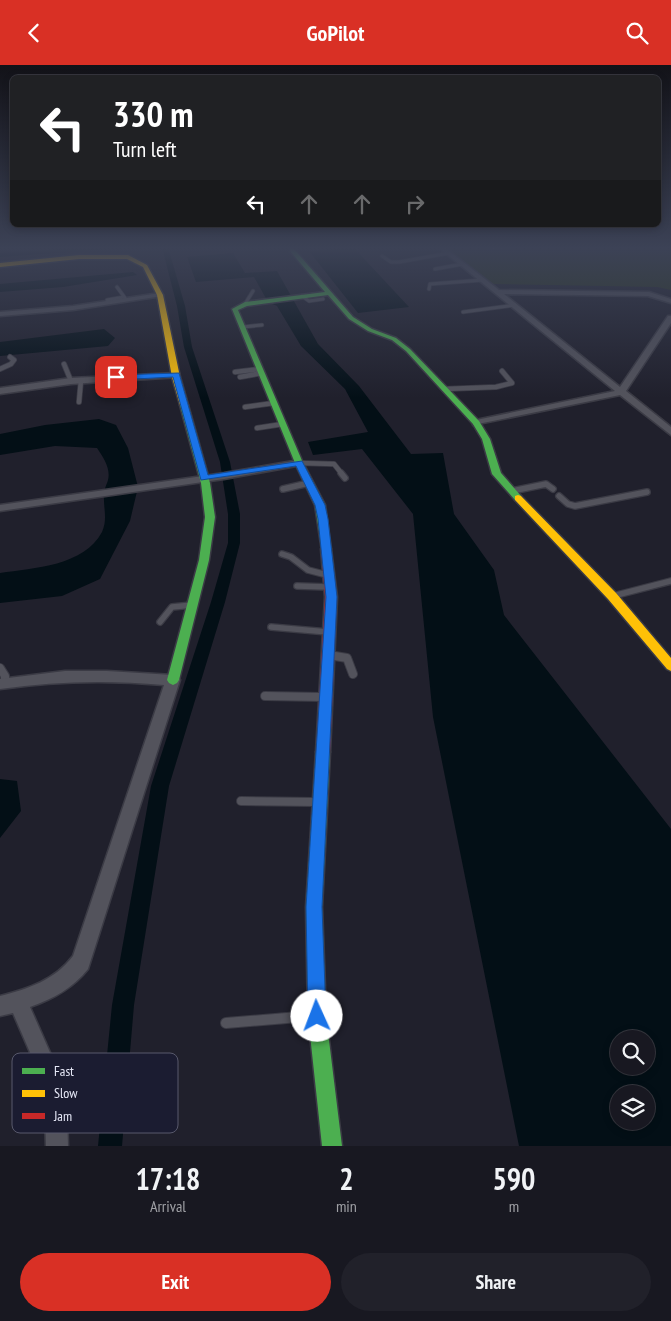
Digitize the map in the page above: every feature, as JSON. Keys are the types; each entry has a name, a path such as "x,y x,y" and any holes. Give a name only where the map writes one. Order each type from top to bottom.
{"street":[{"path":"0,314 73,308 139,297"},
{"path":"40,1053 9,1004 62,982 75,972 81,962 172,680 194,605 209,533 210,510 204,479 176,375 160,297"},
{"path":"294,297 245,304 235,309 299,463 320,505 323,519 330,581 329,632 314,907 317,1016 332,1146"},
{"path":"328,297 358,324 394,339 408,350 476,423 486,439 497,474 612,596 671,667"},
{"path":"505,297 671,432"},
{"path":"476,423 621,392 671,318"},
{"path":"0,391 76,380 176,375"},
{"path":"0,508 100,492 244,473 299,463"},
{"path":"2,678 114,675 172,680"},
{"path":"57,1133 57,1146"}],"lane":[{"path":"245,304 249,297"},
{"path":"107,299 126,299"},
{"path":"463,312 514,305"},
{"path":"243,327 262,325"},
{"path":"0,369 13,363 14,361 10,357"},
{"path":"64,364 76,380 79,402"},
{"path":"235,372 261,371"},
{"path":"240,377 261,371"},
{"path":"444,389 496,387 512,383 502,371"},
{"path":"245,407 274,403"},
{"path":"256,428 283,424"},
{"path":"299,463 334,464 345,478"},
{"path":"283,489 309,483"},
{"path":"512,491 546,484 553,489"},
{"path":"559,496 568,504 575,506 647,492"},
{"path":"282,553 290,555 300,565 330,581"},
{"path":"296,586 330,581"},
{"path":"612,596 671,581"},
{"path":"160,622 168,608 173,605 194,605"},
{"path":"272,627 329,632"},
{"path":"328,655 347,658 352,674"},
{"path":"265,695 326,697"},
{"path":"241,801 321,802"},
{"path":"226,1023 317,1016"}],"shaded area":[{"path":"265,297 292,297 318,344 359,386 411,454 443,453 454,514 494,570 504,615 671,829 671,1146 519,1146 433,717 413,514 362,449 313,455 308,442 368,432 345,389 301,346 277,306 268,302"},
{"path":"346,297 400,297 409,307 358,313"},
{"path":"104,329 115,338 108,346 0,356 0,342"},
{"path":"99,419 116,425 128,448 138,487 130,521 100,579 62,596 0,603 0,573 42,567 71,559 94,543 104,527 104,492 109,476 106,463 97,448 55,446 0,455 0,434 45,425"},
{"path":"0,779 17,781 21,811 0,838"}],"waterway":[{"path":"119,1053 123,1005 160,786 218,602 234,543 234,514 225,462 188,347 179,297"},
{"path":"110,1146 111,1133"}],"traffic: fast":[{"path":"295,297 245,304 235,309 299,463 320,505 326,549"},
{"path":"333,297 351,318 370,330 394,339 408,350 476,423 486,439 497,474 518,498"},
{"path":"173,680 204,560 210,517 206,483 184,405"},
{"path":"323,752 314,907 317,1016 332,1146"}],"traffic: slow":[{"path":"160,297 176,377 184,405"},
{"path":"518,498 612,596 671,666"}],"traffic: jam":[{"path":"323,752 331,597 326,549"}],"route":[{"path":"116,377 176,375 204,479 299,463 320,505 331,597 314,907 317,1016"}]}
